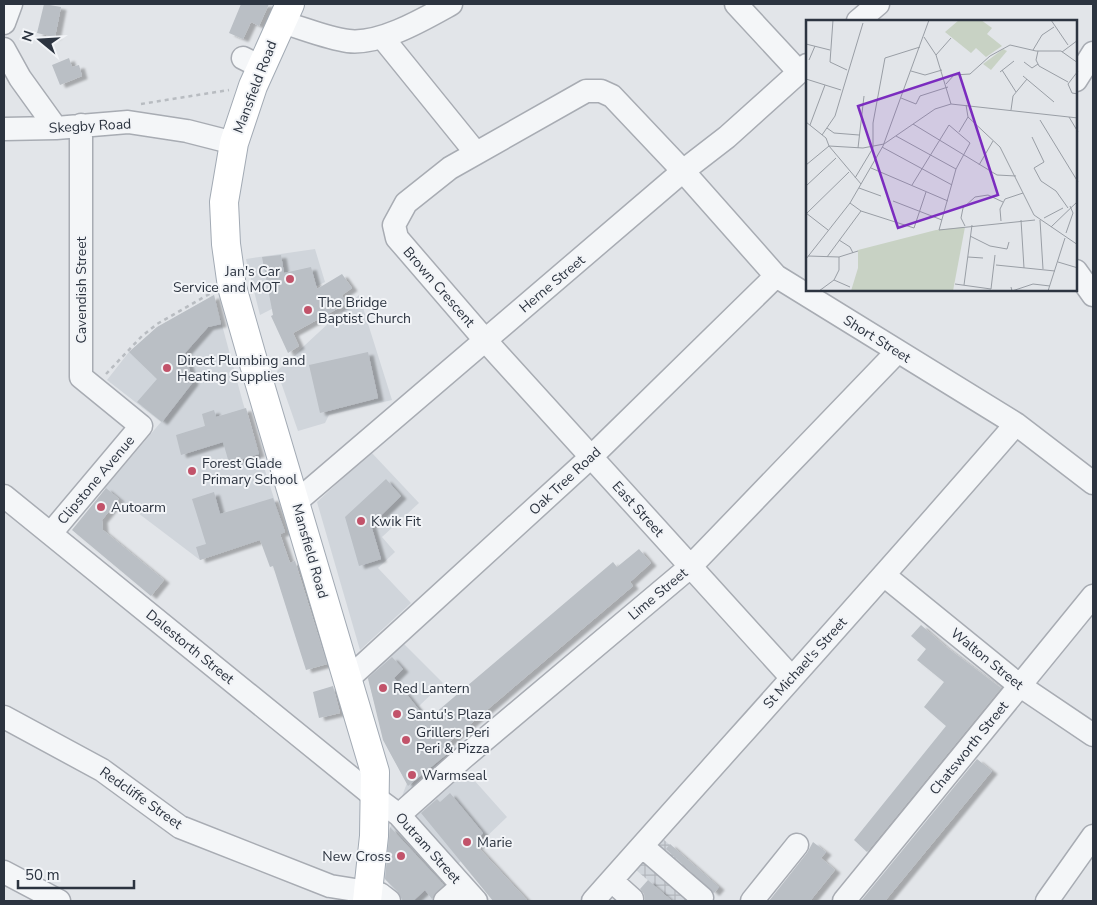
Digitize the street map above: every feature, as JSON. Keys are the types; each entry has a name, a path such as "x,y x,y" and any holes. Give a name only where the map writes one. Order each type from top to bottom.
{"main road":[{"name":"Mansfield Road","path":"286,13 252,71 234,143 224,202 232,287 376,772 375,898"}],"street":[{"path":"4,23 11,4"},
{"path":"286,13 349,41 382,37 412,25 451,4"},
{"path":"736,4 803,68"},
{"path":"859,20 878,4"},
{"path":"382,37 476,152"},
{"path":"4,49 20,78 56,128"},
{"path":"1077,78 1093,53"},
{"name":"Herne Street","path":"296,502 683,171 727,136 803,68"},
{"name":"Brown Crescent","path":"485,340 396,238 394,225 406,203 450,168 586,91 601,91 612,96 683,171"},
{"name":"Skegby Road","path":"4,129 56,128 128,122 187,131 234,143"},
{"name":"Cavendish Street","path":"81,125 81,377 141,426"},
{"name":"Short Street","path":"683,171 776,276 1016,424 1093,483"},
{"path":"1077,272 1093,295"},
{"name":"Oak Tree Road","path":"348,679 591,457 776,276"},
{"name":"East Street","path":"485,340 791,677"},
{"name":"Lime Street","path":"399,815 463,758 690,567 897,352"},
{"name":"St Michael's Street","path":"594,901 791,677 885,576 1016,424"},
{"name":"Clipstone Avenue","path":"51,533 141,426"},
{"name":"Dalestorth Street","path":"4,496 376,798"},
{"name":"Walton Street","path":"885,576 1020,685 1093,735"},
{"name":"Chatsworth Street","path":"844,901 1093,596"},
{"name":"Redcliffe Street","path":"4,717 102,770 180,827 330,886 375,898"},
{"name":"Outram Street","path":"376,798 399,815 469,893"},
{"path":"1047,901 1093,836"},
{"path":"752,901 797,845"},
{"path":"642,846 702,898"},
{"path":"4,872 59,901"},
{"path":"612,881 632,899"},
{"path":"445,901 469,893"}],"path":[{"path":"138,105 252,71"},
{"path":"94,387 142,336 157,324 214,291 232,287"},
{"path":"422,714 463,758"}],"shaded area":[{"path":"315,249 325,282 260,315 246,259"},
{"name":"Forest Glade Primary School","path":"214,295 243,403 285,532 200,560 105,488 161,422 107,380 129,352 158,327"},
{"path":"359,295 392,400 329,415 325,423 298,431 277,371"},
{"path":"371,452 419,503 382,537 395,552 378,568 411,603 360,650 317,502"},
{"path":"404,644 443,683 419,706 455,747 449,752 507,817 458,864 478,886 462,901 403,901 382,875 387,836 407,783 387,747 367,676"},
{"path":"663,839 719,887 706,901 672,901 636,870"}],"building":[{"path":"44,4 61,7 55,37 37,33"},
{"path":"241,4 269,4 259,26 251,22 243,39 229,33"},
{"path":"69,58 72,67 79,65 82,76 60,85 52,65"},
{"path":"281,255 284,273 311,267 317,289 342,274 352,288 342,295 346,304 293,333 299,346 288,353 271,316 273,315 262,257"},
{"name":"Direct Plumbing and Heating Supplies","path":"214,295 221,324 208,327 185,353 193,382 162,422 137,402 157,379 129,352 157,327"},
{"path":"368,352 378,398 320,413 309,365"},
{"path":"246,408 259,454 229,463 223,442 181,455 176,435 205,426 202,414 214,410 216,417"},
{"name":"Kwik Fit","path":"386,479 401,496 371,525 381,559 359,566 345,517"},
{"path":"106,488 119,499 102,520 103,530 164,580 151,596 72,530"},
{"path":"214,492 220,514 273,498 285,532 280,534 290,563 295,561 327,664 306,670 273,566 270,567 260,540 200,560 196,547 206,544 192,499"},
{"path":"639,549 651,563 630,582 633,586 448,743 453,749 408,786 383,740 368,678 392,657 403,669 394,678 427,720 613,562 617,567"},
{"path":"921,625 945,646 1001,688 867,852 854,840 946,726 924,707 944,682 917,660 926,649 911,636"},
{"path":"333,686 340,713 319,718 313,692"},
{"path":"977,759 992,771 885,901 861,901"},
{"path":"450,793 483,833 477,840 480,844 477,846 528,901 493,901 421,813 437,799 440,802"},
{"name":"New Cross","path":"390,827 444,885 432,899 425,890 413,901 403,901 397,891 385,879"},
{"path":"813,842 826,852 821,858 835,870 810,901 769,901 807,853"},
{"path":"670,844 719,887 714,893 666,849"},
{"path":"648,880 672,901 645,901 644,894 640,889"}],"place":[{"name":"Jan's Car Service and MOT","path":"290,279"},
{"name":"The Bridge Baptist Church","path":"308,310"},
{"name":"Direct Plumbing and Heating Supplies","path":"167,368"},
{"name":"Forest Glade Primary School","path":"192,471"},
{"name":"Autoarm","path":"101,507"},
{"name":"Kwik Fit","path":"361,521"},
{"name":"Red Lantern","path":"383,688"},
{"name":"Santu's Plaza","path":"397,714"},
{"name":"Grillers Peri Peri & Pizza","path":"406,740"},
{"name":"Warmseal","path":"412,775"},
{"name":"Marie","path":"467,842"},
{"name":"New Cross","path":"401,856"}]}
